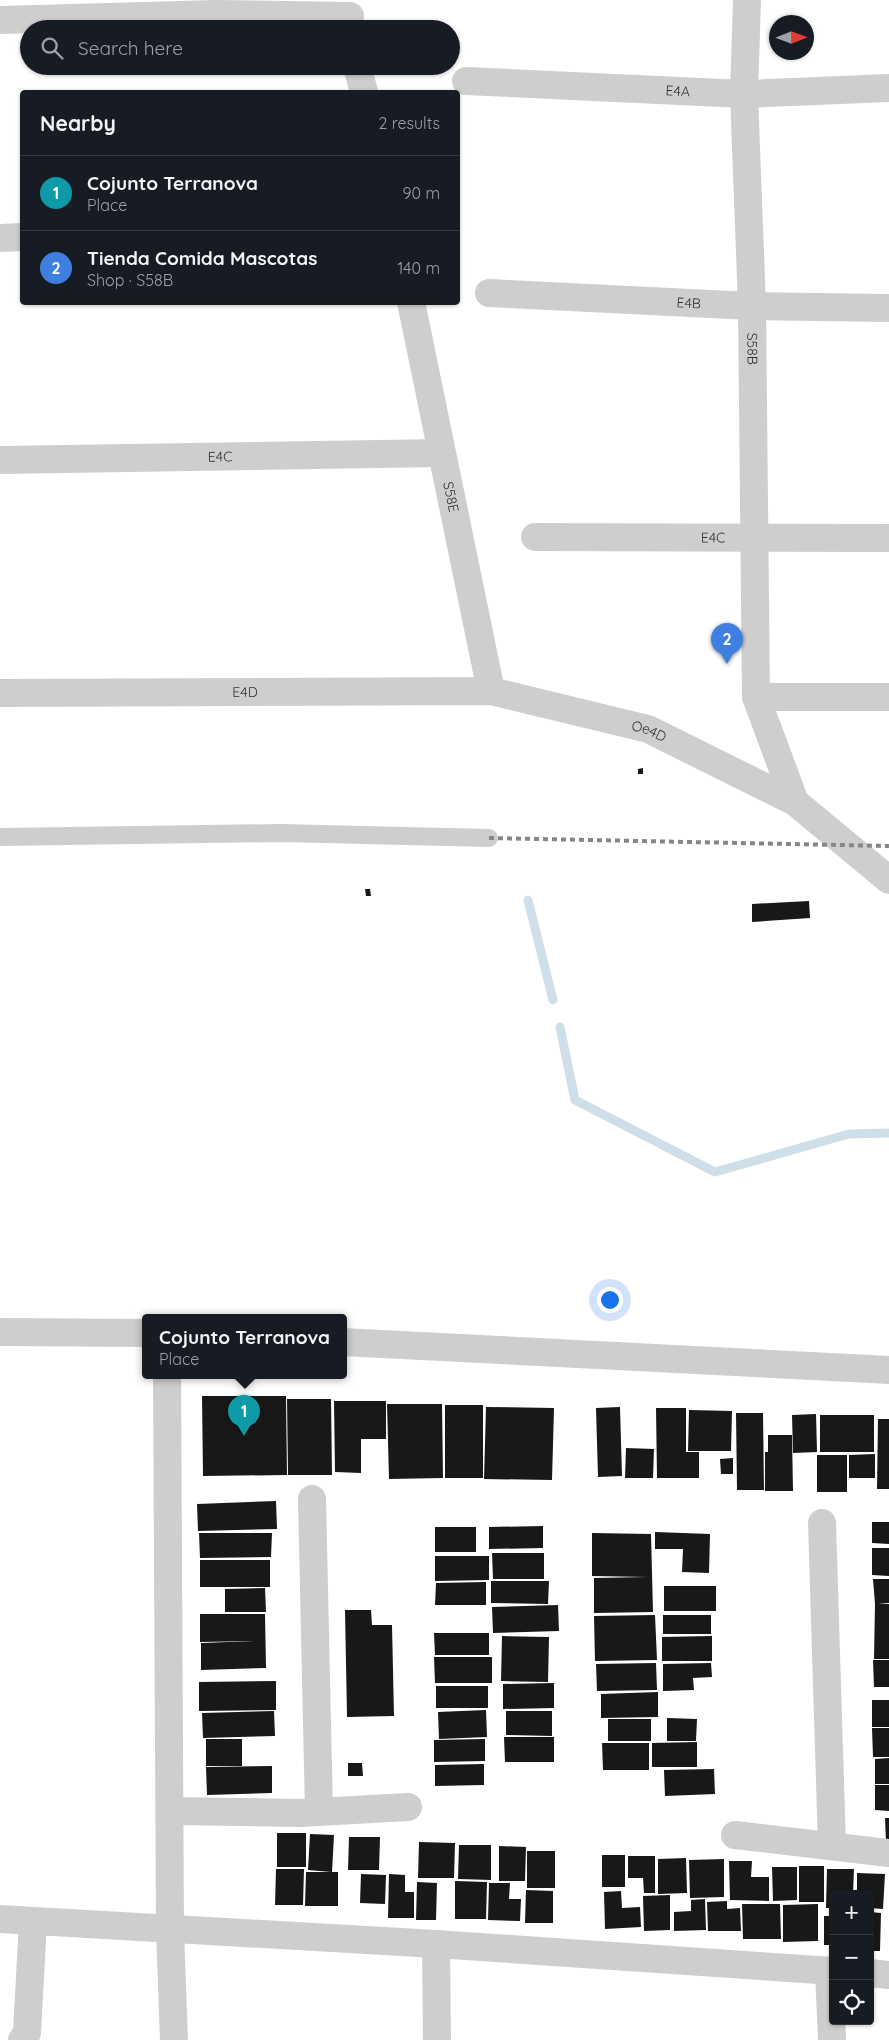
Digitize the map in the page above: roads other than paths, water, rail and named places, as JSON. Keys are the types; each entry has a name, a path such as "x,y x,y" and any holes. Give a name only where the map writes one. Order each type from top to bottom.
{"street":[{"name":"S58B","path":"747,0 744,94 752,306 756,697 795,802"},
{"path":"4,13 215,7 350,15"},
{"path":"359,75 363,90"},
{"name":"E4A","path":"466,81 744,94 889,88"},
{"path":"0,238 20,237"},
{"name":"E4B","path":"489,294 752,306 889,308"},
{"name":"S58E","path":"412,305 491,691"},
{"name":"E4C","path":"0,460 441,453"},
{"name":"E4C","path":"535,537 754,536 889,538"},
{"name":"E4D","path":"0,693 491,691"},
{"name":"Oe4D","path":"491,691 648,729 795,802 889,880"},
{"path":"756,697 889,698"},
{"path":"0,1332 142,1333"},
{"path":"347,1342 889,1370"},
{"path":"167,1379 170,1930 174,2040"},
{"path":"312,1499 319,1812"},
{"path":"822,1523 832,1846"},
{"path":"170,1810 319,1812 408,1807"},
{"path":"735,1835 889,1852"},
{"path":"0,1919 436,1944 829,1971"},
{"path":"22,2040 27,2033 33,1921"},
{"path":"436,1944 437,2040"},
{"path":"874,1973 889,1974"},
{"path":"831,1980 832,2040"}],"lane":[{"path":"0,837 281,833 489,838"}],"waterway":[{"path":"528,900 553,1000"},
{"path":"560,1027 575,1100 715,1172 849,1134 889,1133"}],"railway":[{"path":"489,838 889,846"}],"place":[{"name":"Tienda Comida Mascotas","path":"727,664"},
{"name":"Cojunto Terranova","path":"244,1436"}]}
